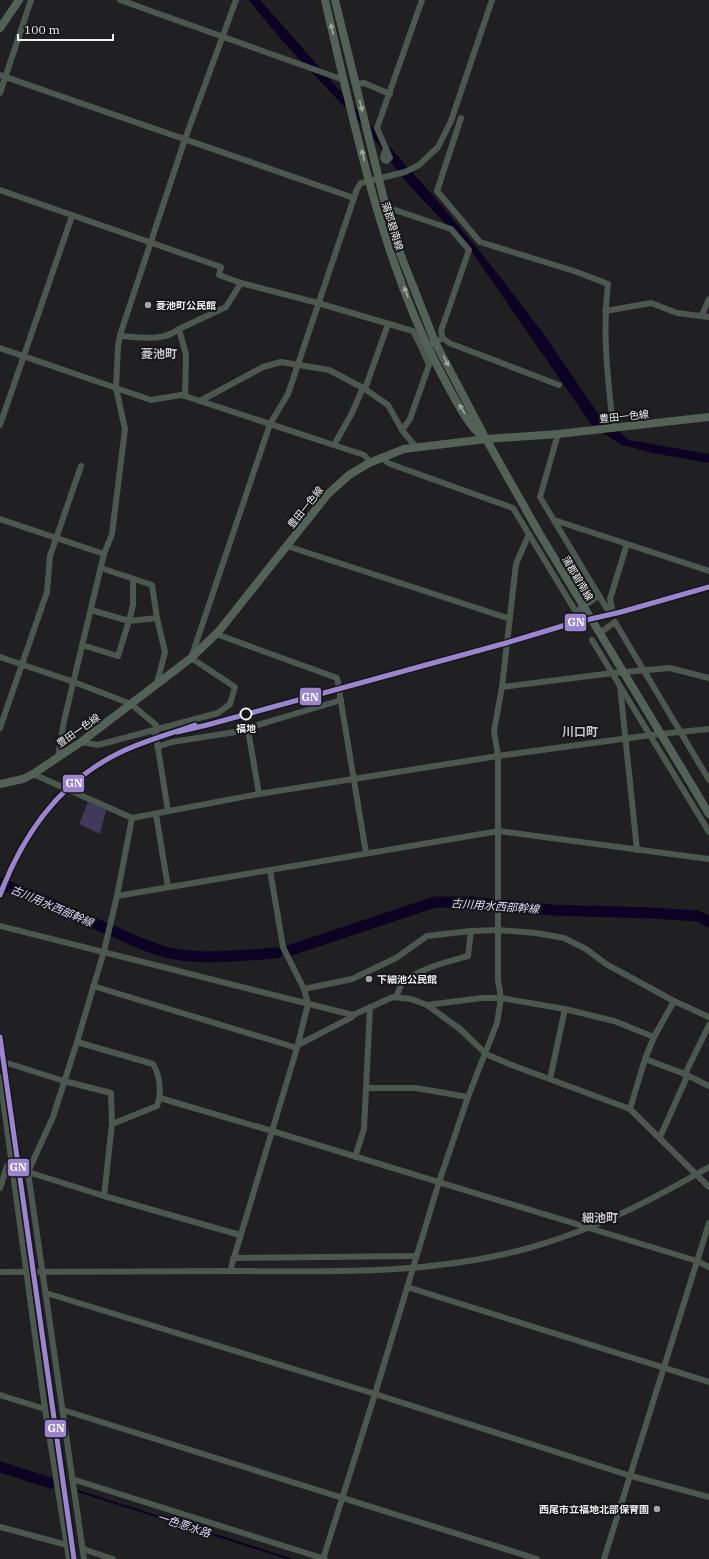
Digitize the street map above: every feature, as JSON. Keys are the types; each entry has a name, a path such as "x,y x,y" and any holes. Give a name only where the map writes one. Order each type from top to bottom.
{"main road":[{"path":"0,28 19,0"},
{"name":"蒲郡碧南線","path":"325,0 370,181 392,256 424,347 473,428 486,440"},
{"name":"蒲郡碧南線","path":"335,0 387,212 400,253 439,340 486,440 538,531 709,812"},
{"name":"豊田一色線","path":"0,784 23,779 34,774 82,742 191,658 216,634 328,494 349,475 369,462 404,449 416,447 558,434 709,417"}],"street":[{"path":"0,93 3,76 31,0"},
{"path":"120,0 344,80"},
{"path":"58,757 61,735 104,554 112,534 125,428 116,388 120,336 185,139 236,0"},
{"path":"386,148 377,128 422,0"},
{"path":"82,742 98,745 156,732 218,713 230,704 235,687 191,658 270,424 288,394 354,198 361,183 405,172 419,165 438,147 451,121 492,0"},
{"path":"3,76 354,198"},
{"path":"356,84 364,83 390,94"},
{"path":"461,118 437,191 480,242 574,271 608,284 605,311 605,339 613,428"},
{"path":"0,190 221,267 219,275 241,283 318,303 413,331 424,347 429,365 410,419 402,430"},
{"path":"387,212 395,210 451,229 469,250 439,340"},
{"path":"0,425 72,216"},
{"path":"120,336 161,337 173,333 226,307 241,283"},
{"path":"605,311 651,303 677,313 706,316 709,299"},
{"path":"334,445 364,389 388,324"},
{"path":"179,329 186,355 186,396"},
{"path":"424,347 439,340 559,385"},
{"path":"0,348 152,400 181,395 186,396 364,455 369,462"},
{"path":"200,401 263,367 281,362 329,370 364,389 388,406 402,430 416,447"},
{"path":"558,434 540,497 608,610 612,608 610,599 627,544"},
{"path":"381,457 388,463 513,508 576,612 599,595"},
{"path":"0,728 48,592 50,556 81,466"},
{"path":"0,519 104,554"},
{"path":"554,520 709,571"},
{"path":"72,1479 324,1559 439,1182 468,1097 497,1023 501,998 498,980 498,756 494,731 502,687 516,564 529,534"},
{"path":"287,546 510,619"},
{"path":"101,568 152,586 157,618 165,652 157,683"},
{"path":"82,646 118,656 133,604 133,579"},
{"path":"91,610 128,622 157,618"},
{"path":"604,630 615,622 679,732 709,780"},
{"path":"216,634 337,678 366,853"},
{"path":"592,640 709,832"},
{"path":"0,657 74,682 131,704 156,725 156,732"},
{"path":"502,687 613,673 670,668 709,678"},
{"path":"620,684 637,850"},
{"path":"168,811 157,744 248,730 248,728 340,700"},
{"path":"34,774 132,818 259,794 498,756 651,735 709,729"},
{"path":"248,730 259,794"},
{"path":"156,814 168,887"},
{"path":"84,1559 28,1172 53,1117 94,986 117,896 132,818"},
{"path":"117,896 366,853 499,832 709,859"},
{"path":"230,1271 298,1046 308,1004 304,989 283,947 270,870"},
{"path":"0,926 353,1015"},
{"path":"396,997 404,982 426,969 468,956 471,930"},
{"path":"304,989 352,979 396,958 427,936 471,930 498,930 536,933 564,938 586,949 606,964 674,1001 709,1017"},
{"path":"94,986 298,1046 352,1017 353,1015 380,1002 396,997 411,999 427,1005 460,1029 486,1054 630,1109 709,1187"},
{"path":"427,1005 482,998 501,998 565,1009 614,1021 654,1037"},
{"path":"630,1109 645,1059 654,1037 674,1001"},
{"path":"355,1156 364,1129 370,1007"},
{"path":"550,1079 565,1009"},
{"path":"660,1138 686,1079 685,1074 709,1025"},
{"path":"77,1042 153,1064 158,1072 160,1098 157,1106 112,1124"},
{"path":"645,1059 685,1074 709,1086"},
{"path":"7,1062 64,1081 110,1093 112,1124 104,1196"},
{"path":"0,1077 9,1165 69,1559"},
{"path":"367,1088 416,1088 468,1097"},
{"path":"160,1098 697,1261 709,1267"},
{"path":"0,1164 9,1165"},
{"path":"0,1188 9,1165"},
{"path":"0,1272 337,1272 412,1269 487,1258 529,1248 588,1228 668,1191 709,1167"},
{"path":"28,1172 104,1196 240,1235"},
{"path":"604,1559 709,1223"},
{"path":"233,1258 416,1256"},
{"path":"407,1287 709,1382"},
{"path":"46,1293 375,1394 631,1476 709,1497"},
{"path":"0,1395 45,1409"},
{"path":"63,1410 537,1559"},
{"path":"0,1527 67,1545"},
{"path":"83,1549 113,1559"}],"shaded area":[{"path":"249,0 260,0 442,206 487,260 543,333 599,415 629,440 709,454 709,463 653,453 622,445 593,427 474,255 406,182 371,135 277,35"},
{"path":"88,802 106,810 100,834 79,824"}],"waterway":[{"name":"古川用水西部幹線","path":"0,883 105,928"},
{"name":"古川用水西部幹線","path":"288,951 435,902 472,902 552,910 698,916 709,922"},
{"name":"古川用水西部幹線","path":"113,931 153,948 172,954 217,957 277,953"},
{"name":"一色悪水路","path":"0,1467 51,1483"},
{"name":"一色悪水路","path":"78,1491 290,1559"}],"transit line":[{"name":"GN","path":"177,732 709,587"},
{"name":"GN","path":"0,895 9,873 32,831 62,794 80,778 99,764 121,752 195,725"},
{"name":"GN","path":"0,1037 74,1559"}],"place":[{"name":"菱池町公民館","path":"148,305"},
{"name":"福地","path":"246,714"},
{"name":"下細池公民館","path":"369,979"},
{"name":"西尾市立福地北部保育園","path":"657,1509"}],"district":[{"name":"菱池町","path":"159,354"},
{"name":"川口町","path":"580,732"},
{"name":"細池町","path":"600,1218"}]}
